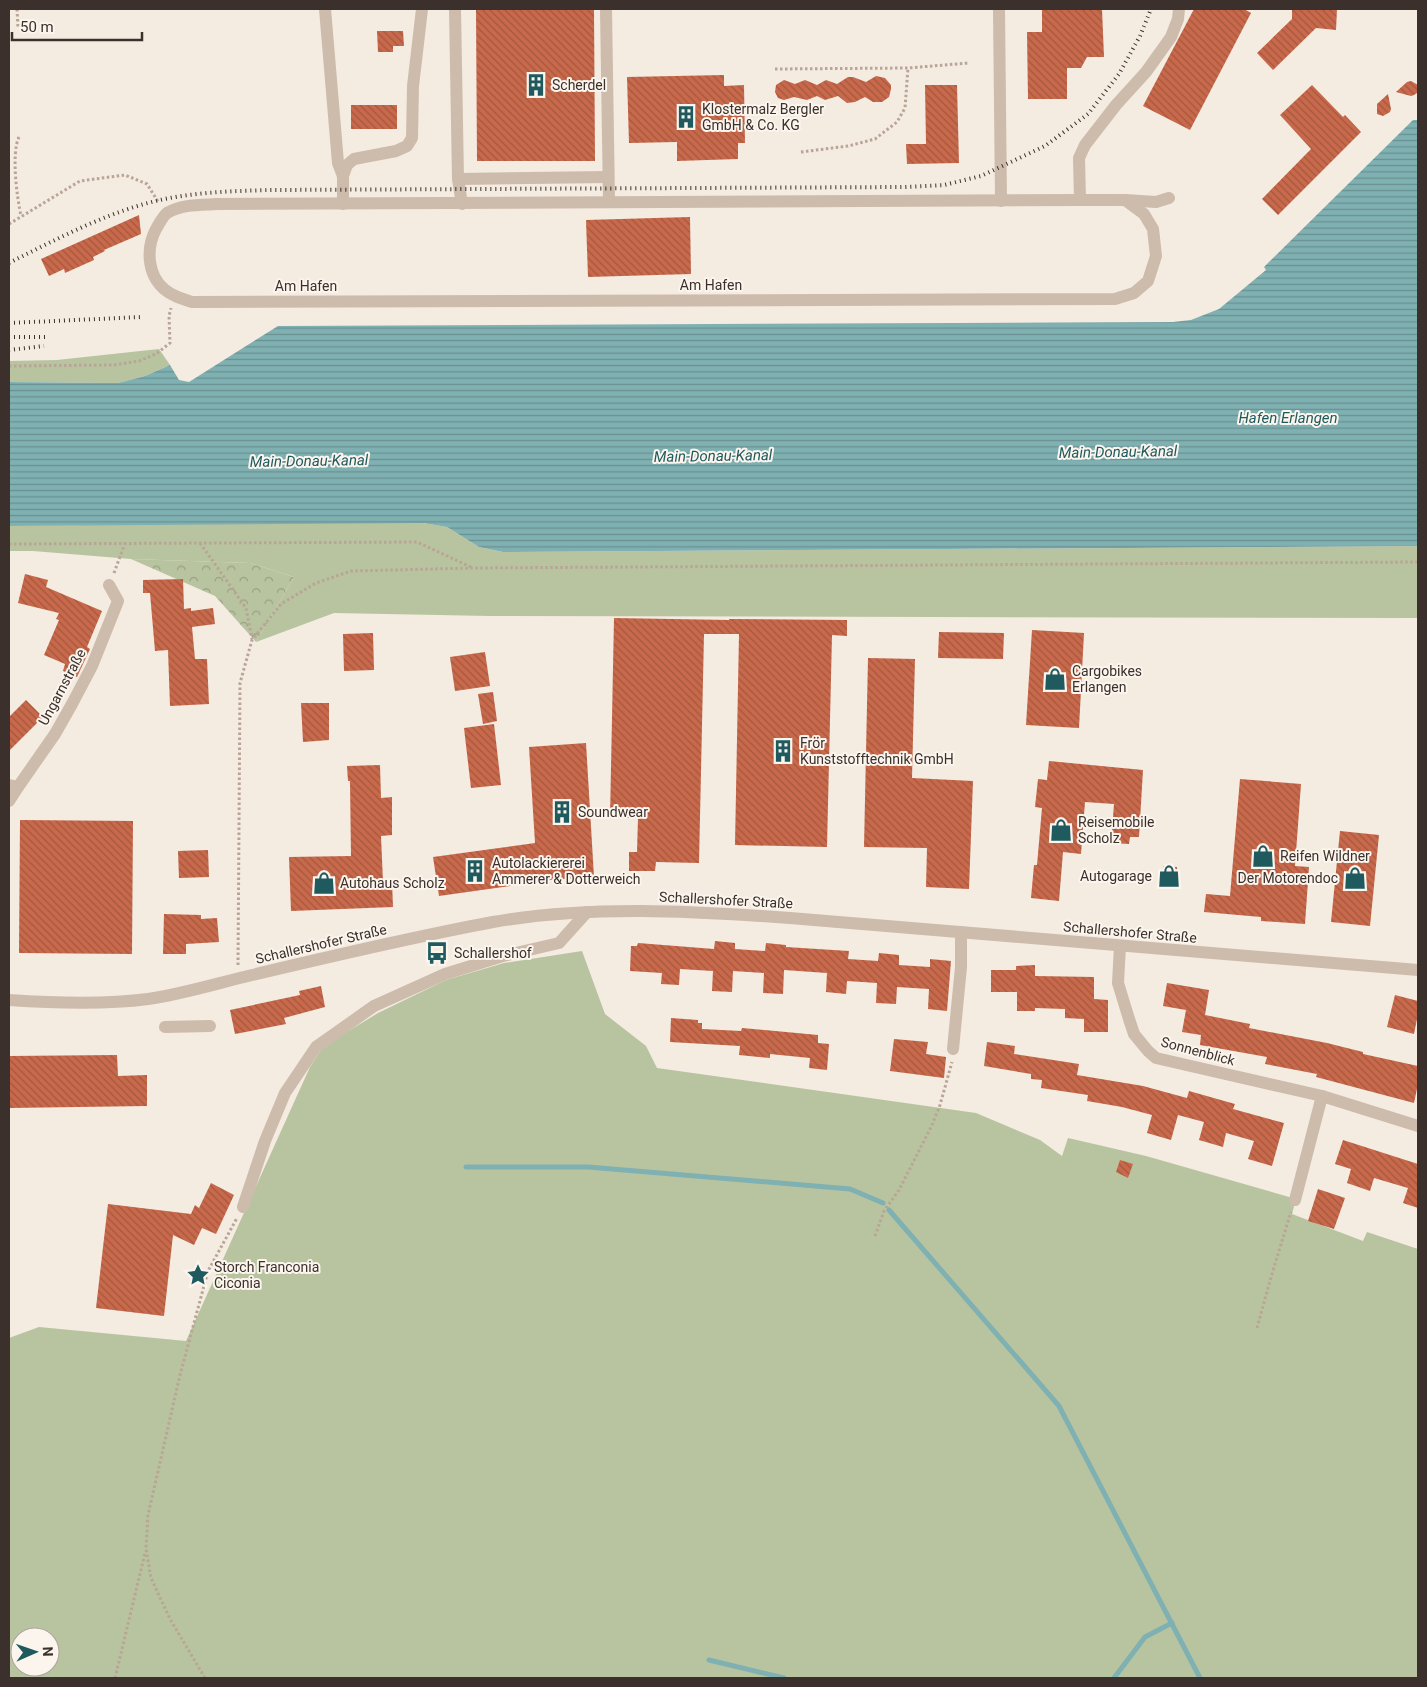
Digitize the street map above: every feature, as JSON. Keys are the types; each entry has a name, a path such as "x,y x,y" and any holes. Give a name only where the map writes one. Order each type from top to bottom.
{"street":[{"path":"325,9 338,163 342,176 343,204"},
{"path":"342,176 347,165 354,159 396,151 407,146 412,138 413,86 422,9"},
{"path":"455,9 458,179 462,204"},
{"path":"606,9 608,202"},
{"path":"998,9 1001,201"},
{"path":"1080,200 1079,158 1085,145 1116,105 1146,72 1171,37 1178,19 1178,9"},
{"path":"458,179 608,177"},
{"path":"174,296 163,288 154,274 150,264 149,250 152,237 166,214 190,206 217,204 1080,200 1156,202 1169,198"},
{"name":"Am Hafen","path":"174,296 192,302 1115,299 1134,293 1148,281 1156,256 1153,229 1144,214 1125,200"},
{"name":"Ungarnstraße","path":"13,786 54,734 92,666 118,601 109,585"},
{"path":"9,801 13,786"},
{"name":"Schallershofer Straße","path":"9,1000 123,1001 172,994 356,950 494,922 534,916 628,911 711,912 1418,970"},
{"path":"244,1207 265,1141 285,1093 316,1047 374,1006 445,974 503,956 559,943 587,912"},
{"path":"953,1049 961,967 961,932"},
{"name":"Sonnenblick","path":"1120,946 1118,984 1129,1019 1134,1034 1156,1058 1322,1096 1418,1126"},
{"path":"165,1027 210,1026"},
{"path":"1295,1200 1322,1096"}],"path":[{"path":"17,9 18,28"},
{"path":"775,69 908,68 969,63"},
{"path":"801,152 848,146 875,139 897,122 905,108 908,68"},
{"path":"19,137 16,144 16,157 18,202 21,216"},
{"path":"9,224 80,181 125,175 147,184 166,214"},
{"path":"9,366 114,365 139,361 156,354 170,343 169,316 174,296"},
{"path":"9,544 416,542 473,568"},
{"path":"109,585 125,543"},
{"path":"200,543 246,608 252,640"},
{"path":"238,978 240,683 252,640 281,604 316,583 351,571 473,568 1418,562"},
{"path":"875,1236 884,1211 899,1190 932,1125 952,1066 953,1049"},
{"path":"1257,1328 1295,1200"},
{"path":"115,1678 146,1550 148,1515 180,1375 208,1271 244,1207"},
{"path":"146,1550 151,1578 170,1619 205,1678"}],"green space":[{"path":"159,349 170,365 145,376 118,383 9,382 9,361 57,360"},
{"path":"423,523 447,527 479,547 503,552 1418,546 1418,618 490,616 334,613 256,642 294,577 250,563 131,559 33,551 9,551 9,526"},
{"path":"131,559 250,563 294,577 256,642 215,596"},
{"path":"582,951 605,1014 646,1046 657,1068 976,1113 1040,1140 1062,1156 1068,1138 1146,1156 1296,1199 1292,1214 1363,1241 1367,1232 1418,1249 1418,1678 9,1678 9,1338 39,1327 186,1341 310,1067 321,1050 378,1013 446,980 504,963"}],"water":[{"name":"Hafen Erlangen","path":"1413,120 1418,120 1418,546 503,552 479,547 447,527 423,523 9,526 9,382 118,383 145,376 170,365 179,380 189,382 278,326 1173,322 1191,320 1219,309 1266,270 1264,267"}],"building":[{"name":"Scherdel","path":"476,9 594,9 595,161 477,161"},
{"path":"1042,9 1102,9 1104,57 1087,57 1081,68 1067,68 1067,99 1028,99 1027,32 1042,32"},
{"path":"1194,9 1244,9 1251,13 1190,130 1143,106"},
{"path":"1292,9 1337,9 1336,30 1316,28 1273,70 1257,53 1292,19"},
{"path":"377,31 403,31 404,46 393,46 393,52 378,52"},
{"name":"Klostermalz Bergler GmbH & Co. KG","path":"724,75 724,86 744,85 745,143 738,143 738,159 677,161 677,142 629,143 627,77"},
{"path":"876,76 885,78 891,85 889,97 882,102 873,102 865,97 855,102 847,103 838,96 825,100 817,96 807,100 794,97 784,100 778,98 775,92 776,85 784,80 795,84 805,80 817,85 826,80 837,84 848,77 866,82"},
{"path":"1411,81 1418,85 1417,93 1411,96 1396,92 1407,82"},
{"path":"925,85 957,85 959,163 907,164 906,144 926,144"},
{"path":"1312,85 1343,117 1345,115 1361,132 1278,215 1262,199 1311,149 1280,115"},
{"path":"1388,94 1390,112 1383,116 1377,114 1377,104"},
{"path":"351,105 397,105 397,129 351,129"},
{"path":"139,215 141,234 104,250 93,257 94,260 65,273 64,269 49,276 41,259"},
{"path":"690,217 691,274 588,277 586,220"},
{"path":"25,574 48,580 46,587 102,611 87,647 90,649 77,677 63,671 65,664 44,655 59,620 56,619 59,613 18,603"},
{"path":"183,579 184,609 191,608 191,611 213,608 215,624 192,627 195,659 207,659 209,704 170,706 168,650 155,651 150,593 143,593 143,580"},
{"path":"614,618 847,620 847,636 832,635 827,847 735,845 739,634 704,634 699,863 656,862 655,871 629,871 629,852 637,852 638,818 610,818"},
{"name":"Cargobikes Erlangen","path":"1032,630 1084,633 1079,728 1026,725"},
{"path":"939,632 1004,633 1003,659 938,658"},
{"path":"373,633 374,670 344,671 343,634"},
{"path":"485,652 490,686 455,691 450,657"},
{"path":"868,658 915,659 912,778 973,781 969,889 926,887 927,848 864,847"},
{"path":"493,692 497,721 483,724 478,694"},
{"path":"26,700 43,717 9,751 9,717"},
{"path":"301,703 329,703 329,740 303,742"},
{"path":"494,724 501,785 471,788 464,728"},
{"name":"Soundwear","path":"586,743 594,877 516,882 517,885 439,896 433,857 535,843 529,747"},
{"name":"Reisemobile Scholz","path":"1049,761 1143,770 1139,837 1130,837 1129,844 1111,843 1114,804 1085,802 1081,854 1063,852 1059,901 1031,898 1034,865 1037,865 1042,808 1035,807 1038,779 1047,780"},
{"path":"380,765 381,798 392,797 392,835 381,836 383,882 392,882 393,907 291,911 289,857 351,856 350,781 348,781 347,766"},
{"name":"Reifen Wildner","path":"1240,779 1301,784 1295,866 1309,867 1305,924 1261,921 1261,917 1204,912 1206,894 1230,896"},
{"path":"20,820 133,821 132,954 19,953"},
{"name":"Der Motorendoc","path":"1340,831 1379,835 1370,926 1331,922"},
{"path":"208,850 209,877 179,878 178,851"},
{"name":"Autogarage","path":"1163,866 1177,867 1176,886 1162,885"},
{"path":"164,914 201,915 201,919 217,918 219,942 186,944 186,954 163,954"},
{"path":"715,941 735,943 735,949 765,951 766,943 786,945 786,947 849,951 848,959 878,961 879,953 899,955 899,965 930,967 930,959 951,961 947,1011 928,1009 929,989 897,987 896,1004 876,1003 877,983 847,981 846,994 826,992 827,973 784,970 783,994 763,993 764,973 733,971 732,992 712,991 713,971 680,969 679,985 661,984 662,973 630,971 631,946 637,946 638,943 714,949"},
{"path":"1035,965 1035,976 1094,977 1094,999 1108,1000 1108,1032 1084,1032 1084,1019 1065,1018 1065,1009 1035,1008 1035,1011 1017,1011 1017,992 991,992 991,970 1016,970 1016,966"},
{"path":"1167,983 1209,990 1205,1015 1250,1024 1249,1028 1327,1043 1363,1052 1363,1054 1418,1066 1418,1084 1414,1103 1316,1077 1317,1074 1265,1064 1267,1057 1200,1045 1201,1035 1182,1032 1186,1010 1163,1006"},
{"path":"321,986 325,1007 284,1018 286,1024 235,1034 230,1010 300,995 299,991"},
{"path":"1395,995 1418,1001 1418,1014 1414,1034 1387,1027"},
{"path":"671,1018 698,1020 698,1023 702,1023 702,1029 741,1031 742,1028 818,1035 818,1043 829,1044 827,1070 809,1068 810,1058 770,1054 770,1058 739,1055 740,1046 670,1042"},
{"path":"894,1039 928,1042 926,1054 946,1057 944,1078 890,1071"},
{"path":"987,1042 1015,1046 1014,1054 1079,1064 1077,1075 1143,1086 1187,1098 1189,1091 1235,1104 1233,1109 1284,1123 1272,1166 1248,1159 1254,1141 1226,1133 1223,1147 1199,1140 1204,1122 1178,1115 1171,1140 1147,1133 1152,1115 1122,1107 1087,1101 1088,1095 1041,1088 1042,1080 1031,1079 1031,1074 984,1066"},
{"path":"117,1055 118,1076 147,1075 147,1106 9,1108 9,1056"},
{"path":"1343,1140 1418,1164 1418,1208 1403,1203 1408,1188 1374,1178 1370,1191 1347,1183 1351,1169 1335,1164"},
{"path":"1120,1160 1133,1164 1128,1178 1116,1172"},
{"path":"211,1183 234,1195 216,1234 202,1228 194,1245 173,1235 164,1316 96,1308 108,1204 191,1214 195,1205 199,1208"},
{"path":"1318,1189 1345,1198 1334,1229 1308,1221"}],"waterway":[{"path":"466,1167 588,1167 850,1189 883,1203"},
{"path":"889,1210 1059,1406 1200,1678"},
{"path":"1114,1678 1145,1637 1172,1623"},
{"path":"709,1660 784,1678"}],"railway":[{"path":"9,263 83,227 140,205 187,195 215,192 270,190 905,187 944,185 981,176 1045,146 1088,114 1119,74 1140,36 1151,9"},
{"path":"9,323 142,317"},
{"path":"9,337 45,337"},
{"path":"9,350 44,346"}],"place":[{"name":"Scherdel","path":"536,85"},
{"name":"Klostermalz Bergler GmbH & Co. KG","path":"686,117"},
{"name":"Cargobikes Erlangen","path":"1055,679"},
{"name":"Frör Kunststofftechnik GmbH","path":"783,751"},
{"name":"Soundwear","path":"562,812"},
{"name":"Reisemobile Scholz","path":"1061,830"},
{"name":"Reifen Wildner","path":"1263,856"},
{"name":"Autolackiererei Ammerer & Dotterweich","path":"475,871"},
{"name":"Autogarage","path":"1169,876"},
{"name":"Der Motorendoc","path":"1355,878"},
{"name":"Autohaus Scholz","path":"324,883"},
{"name":"Schallershof","path":"437,953"},
{"name":"Storch Franconia Ciconia","path":"198,1275"}],"water label":[{"name":"Main-Donau-Kanal","path":"1118,452"},
{"name":"Main-Donau-Kanal","path":"713,456"},
{"name":"Main-Donau-Kanal","path":"309,461"}]}
